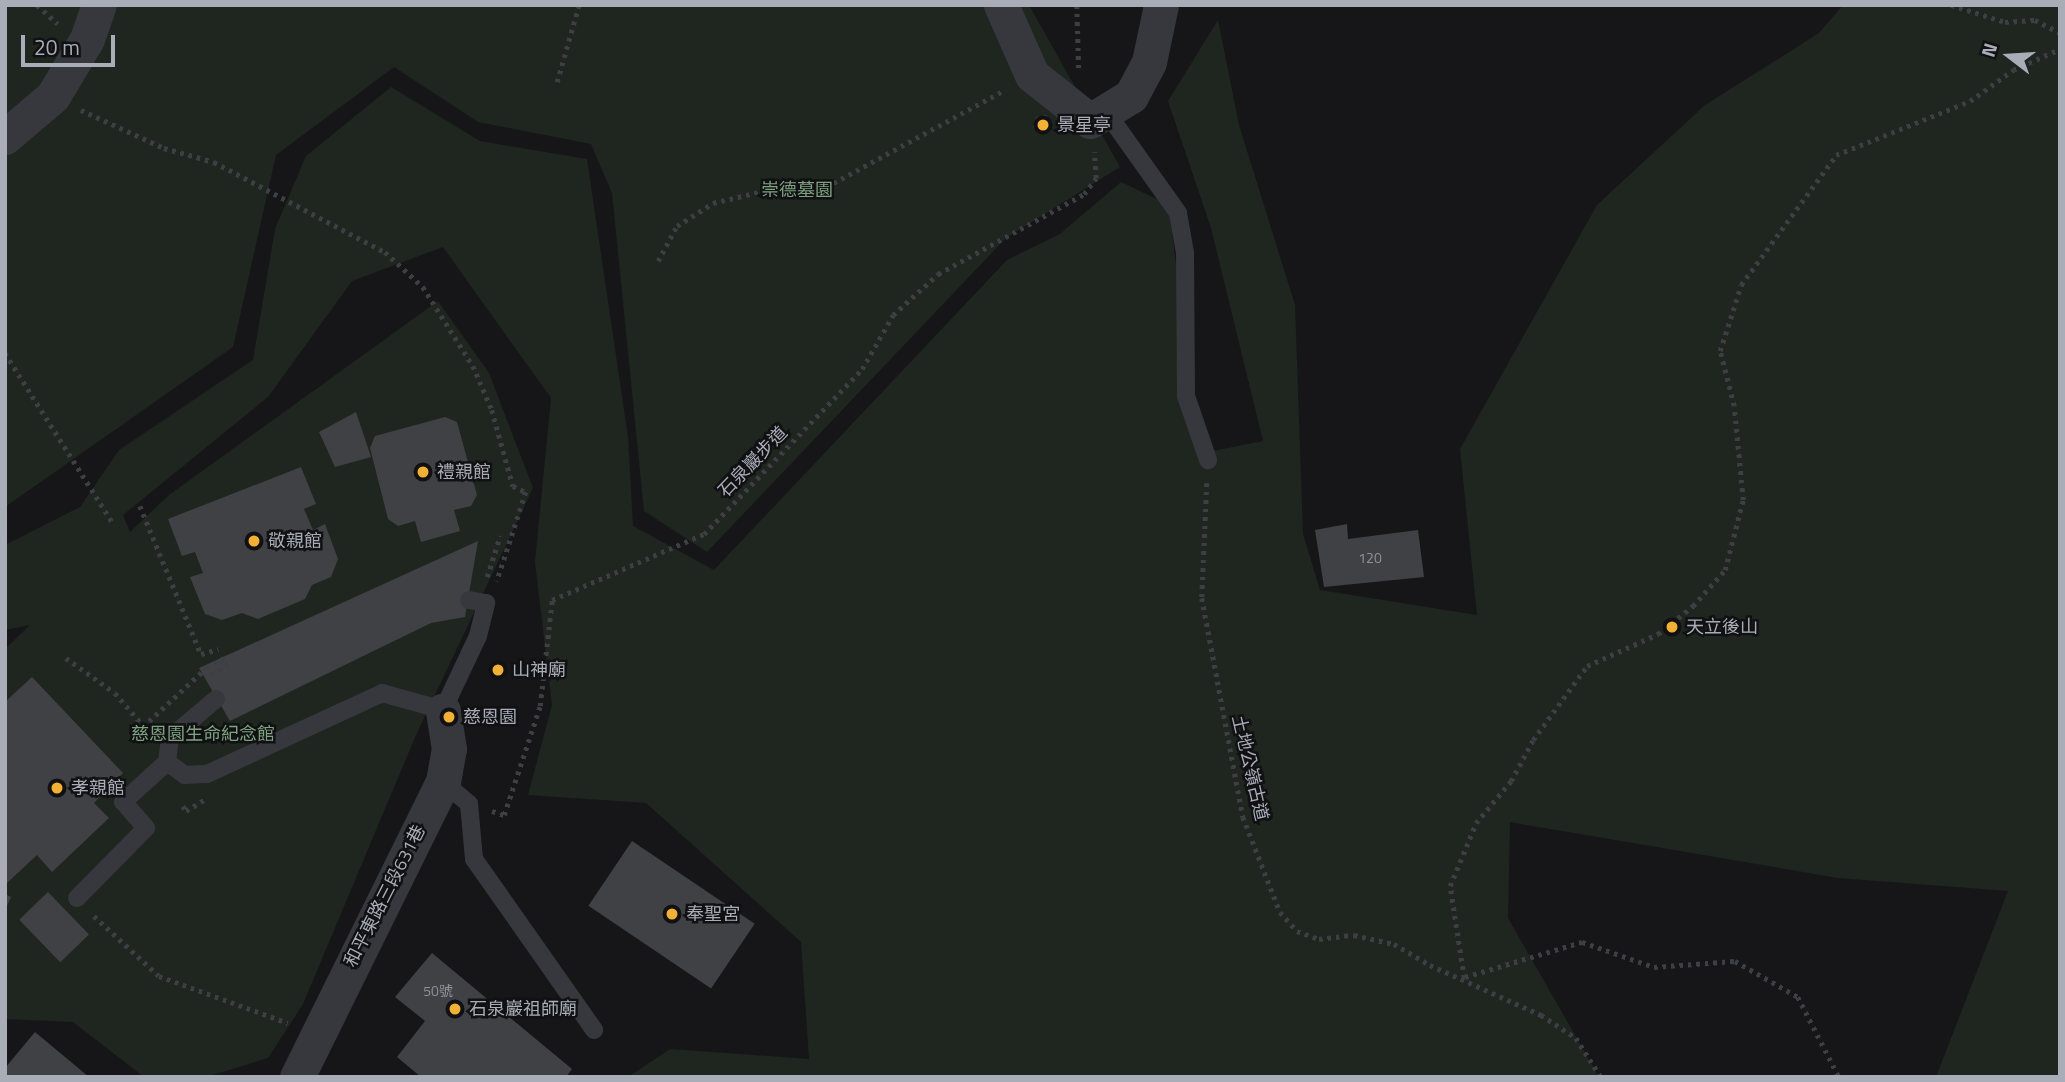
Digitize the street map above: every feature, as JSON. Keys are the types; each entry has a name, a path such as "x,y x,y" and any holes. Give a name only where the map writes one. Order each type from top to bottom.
{"street":[{"path":"5,137 53,96 87,39 99,5"},
{"path":"1001,5 1032,75 1109,110 1149,62 1161,5"},
{"name":"和平東路三段631巷","path":"297,1077 315,1032 456,793 443,709"}],"lane":[{"path":"1109,110 1178,214 1185,252 1186,396 1208,460"},
{"path":"167,762 184,775 207,774 382,693 443,709 478,636 486,603 469,600"},
{"path":"77,898 146,828 123,802 167,762 170,738 216,699"},
{"path":"456,793 474,859 594,1030"}],"path":[{"path":"557,82 579,5"},
{"path":"1077,5 1079,76 1109,110"},
{"path":"1824,5 1877,5"},
{"path":"1951,5 2005,22 2035,20 2060,33"},
{"path":"1839,1077 1798,997 1735,961 1654,967 1582,942 1464,978 1450,886 1476,823 1511,781 1532,740 1587,666 1658,634 1693,606 1725,569 1743,500 1734,406 1720,351 1741,285 1836,155 1970,101 2013,70 2060,48"},
{"path":"658,261 677,226 713,203 763,191 779,194 826,187 1032,75"},
{"path":"80,109 164,148 214,162 385,252 423,286 473,366 492,410 513,486 526,492 497,581"},
{"name":"石泉巖步道","path":"456,793 504,815 540,706 552,600 704,534 862,369 893,315 938,274 1084,194 1096,178 1109,110"},
{"path":"5,353 114,525"},
{"name":"土地公嶺古道","path":"1208,460 1202,598 1243,817 1280,912 1297,932 1319,939 1354,935 1394,944 1430,965 1464,978 1576,1038 1601,1077"},
{"path":"140,506 201,654 218,649"},
{"path":"487,577 500,536"},
{"path":"145,727 206,668 226,657"},
{"path":"66,658 115,692 155,738"},
{"path":"183,806 187,811 206,799 213,800"},
{"path":"77,898 159,976 315,1032"}],"green space":[{"name":"崇德墓園","path":"5,5 1029,5 1120,167 1006,238 707,552 644,511 612,193 591,144 478,122 394,67 276,155 233,347 5,507"},
{"name":"慈恩園生命紀念館","path":"1843,5 2060,5 2060,1077 1936,1077 2008,891 1838,878 1510,822 1508,918 1599,1077 628,1077 670,1049 809,1059 801,942 646,803 528,795 552,705 535,562 551,398 443,247 352,281 268,397 123,515 130,532 169,495 438,301 489,373 533,488 416,735 303,1004 268,1058 206,1077 144,1077 73,1022 5,1019 5,649 30,625 5,630 5,545 80,507 119,450 253,360 275,229 306,156 391,87 480,141 587,159 628,437 633,526 714,570 1007,260 1060,234 1121,182 1169,205 1198,454 1263,441 1211,228 1168,101 1218,20 1239,125 1295,305 1303,534 1320,590 1477,615 1460,449 1597,205 1705,105 1819,33"}],"building":[{"name":"景星亭","path":"1046,115 1052,122 1050,132 1040,134 1033,127 1036,117"},
{"path":"356,412 371,457 335,467 319,432"},
{"name":"禮親館","path":"445,417 457,422 477,495 471,506 454,510 460,531 421,542 415,521 398,526 388,519 370,448 375,436"},
{"name":"敬親館","path":"301,467 316,504 304,509 313,530 325,524 338,559 331,577 312,585 305,599 258,619 242,613 222,620 205,614 190,577 203,573 195,552 182,556 168,519"},
{"path":"1347,524 1348,539 1418,530 1424,577 1324,587 1315,530"},
{"path":"478,541 465,617 431,623 230,721 199,668"},
{"name":"孝親館","path":"32,677 123,773 94,803 109,818 52,872 37,855 7,883 5,702"},
{"name":"奉聖宮","path":"632,841 755,924 711,988 588,906"},
{"path":"48,892 89,934 60,962 19,920"},
{"path":"5,894 11,897 5,910"},
{"name":"石泉巖祖師廟","path":"432,953 572,1069 566,1077 421,1077 397,1057 425,1021 395,997"},
{"path":"35,1032 89,1077 5,1077 5,1068"}],"place":[{"name":"景星亭","path":"1043,125"},
{"name":"禮親館","path":"423,472"},
{"name":"敬親館","path":"254,541"},
{"name":"天立後山","path":"1672,627"},
{"name":"山神廟","path":"498,670"},
{"name":"慈恩園","path":"449,717"},
{"name":"孝親館","path":"57,788"},
{"name":"奉聖宮","path":"672,914"},
{"name":"石泉巖祖師廟","path":"455,1009"}]}
